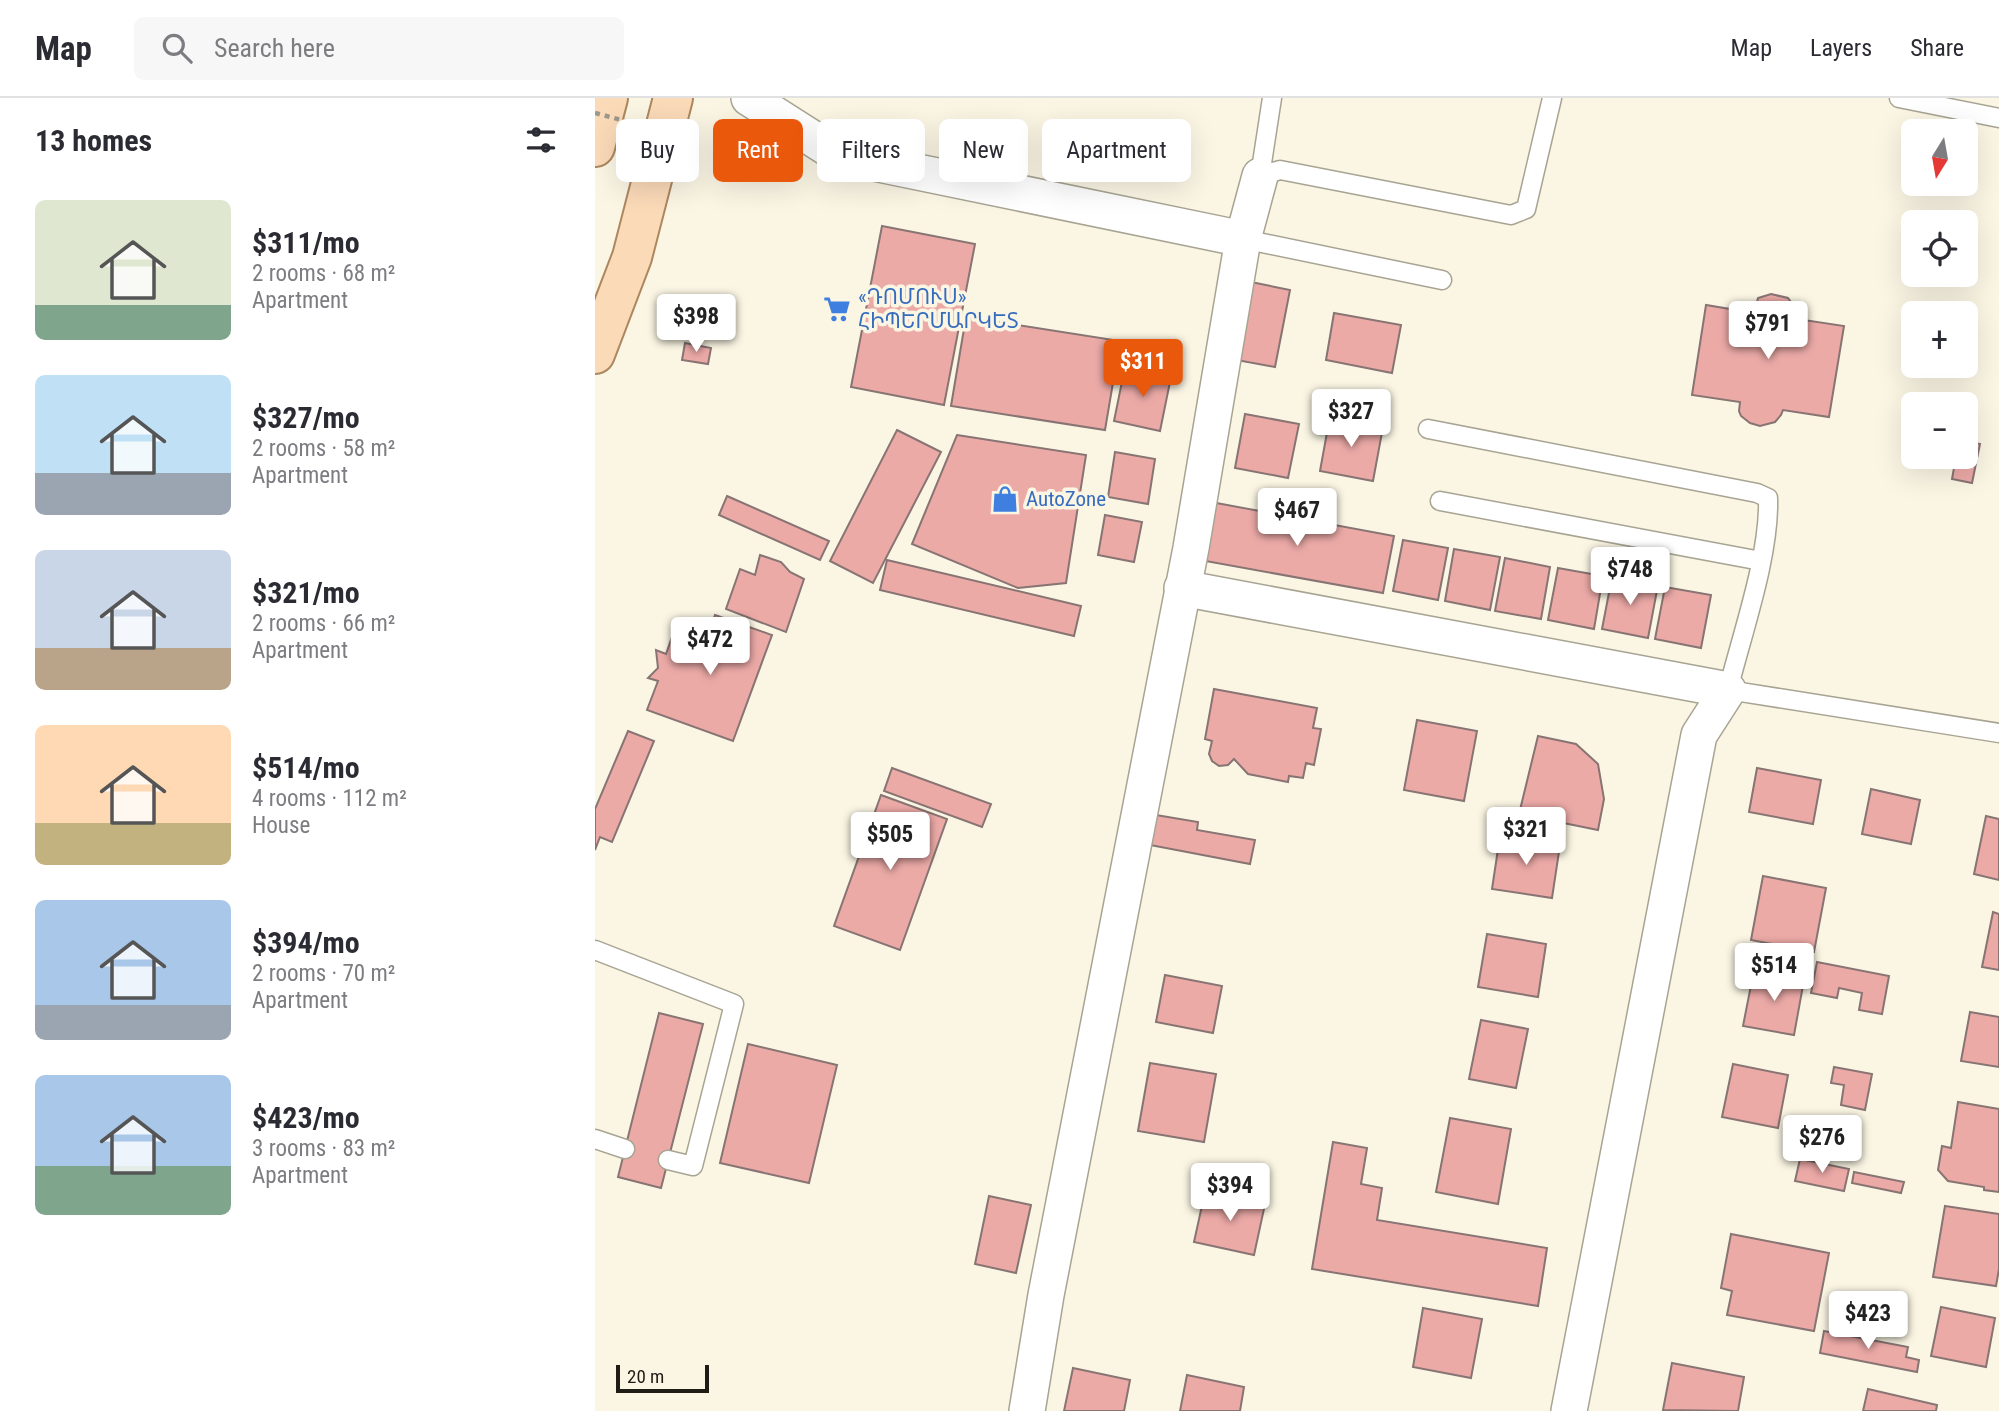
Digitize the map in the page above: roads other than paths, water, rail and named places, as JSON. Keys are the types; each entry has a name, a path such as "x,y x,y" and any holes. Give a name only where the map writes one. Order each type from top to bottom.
{"main road":[{"path":"595,147 608,98"},
{"path":"595,354 632,257 673,98"}],"street":[{"path":"749,98 840,156 1243,239"},
{"path":"1027,1411 1046,1296 1191,548 1243,239 1260,176"},
{"path":"1182,588 1728,690 1699,735 1569,1411"}],"lane":[{"path":"1272,98 1260,176 1280,170 1511,215 1526,209 1552,98"},
{"path":"1899,98 1999,118"},
{"path":"1243,239 1442,280"},
{"path":"1428,429 1757,493 1768,498 1769,511 1761,561 1728,690 1999,733"},
{"path":"1440,501 1761,561"},
{"path":"595,950 734,1004 693,1166 669,1160"},
{"path":"595,1139 625,1149"}],"place":[{"name":"«ԴՈՄՈՒՍ» ՀԻՊԵՐՄԱՐԿԵՏ","path":"837,309"},
{"name":"AutoZone","path":"1005,499"}]}
